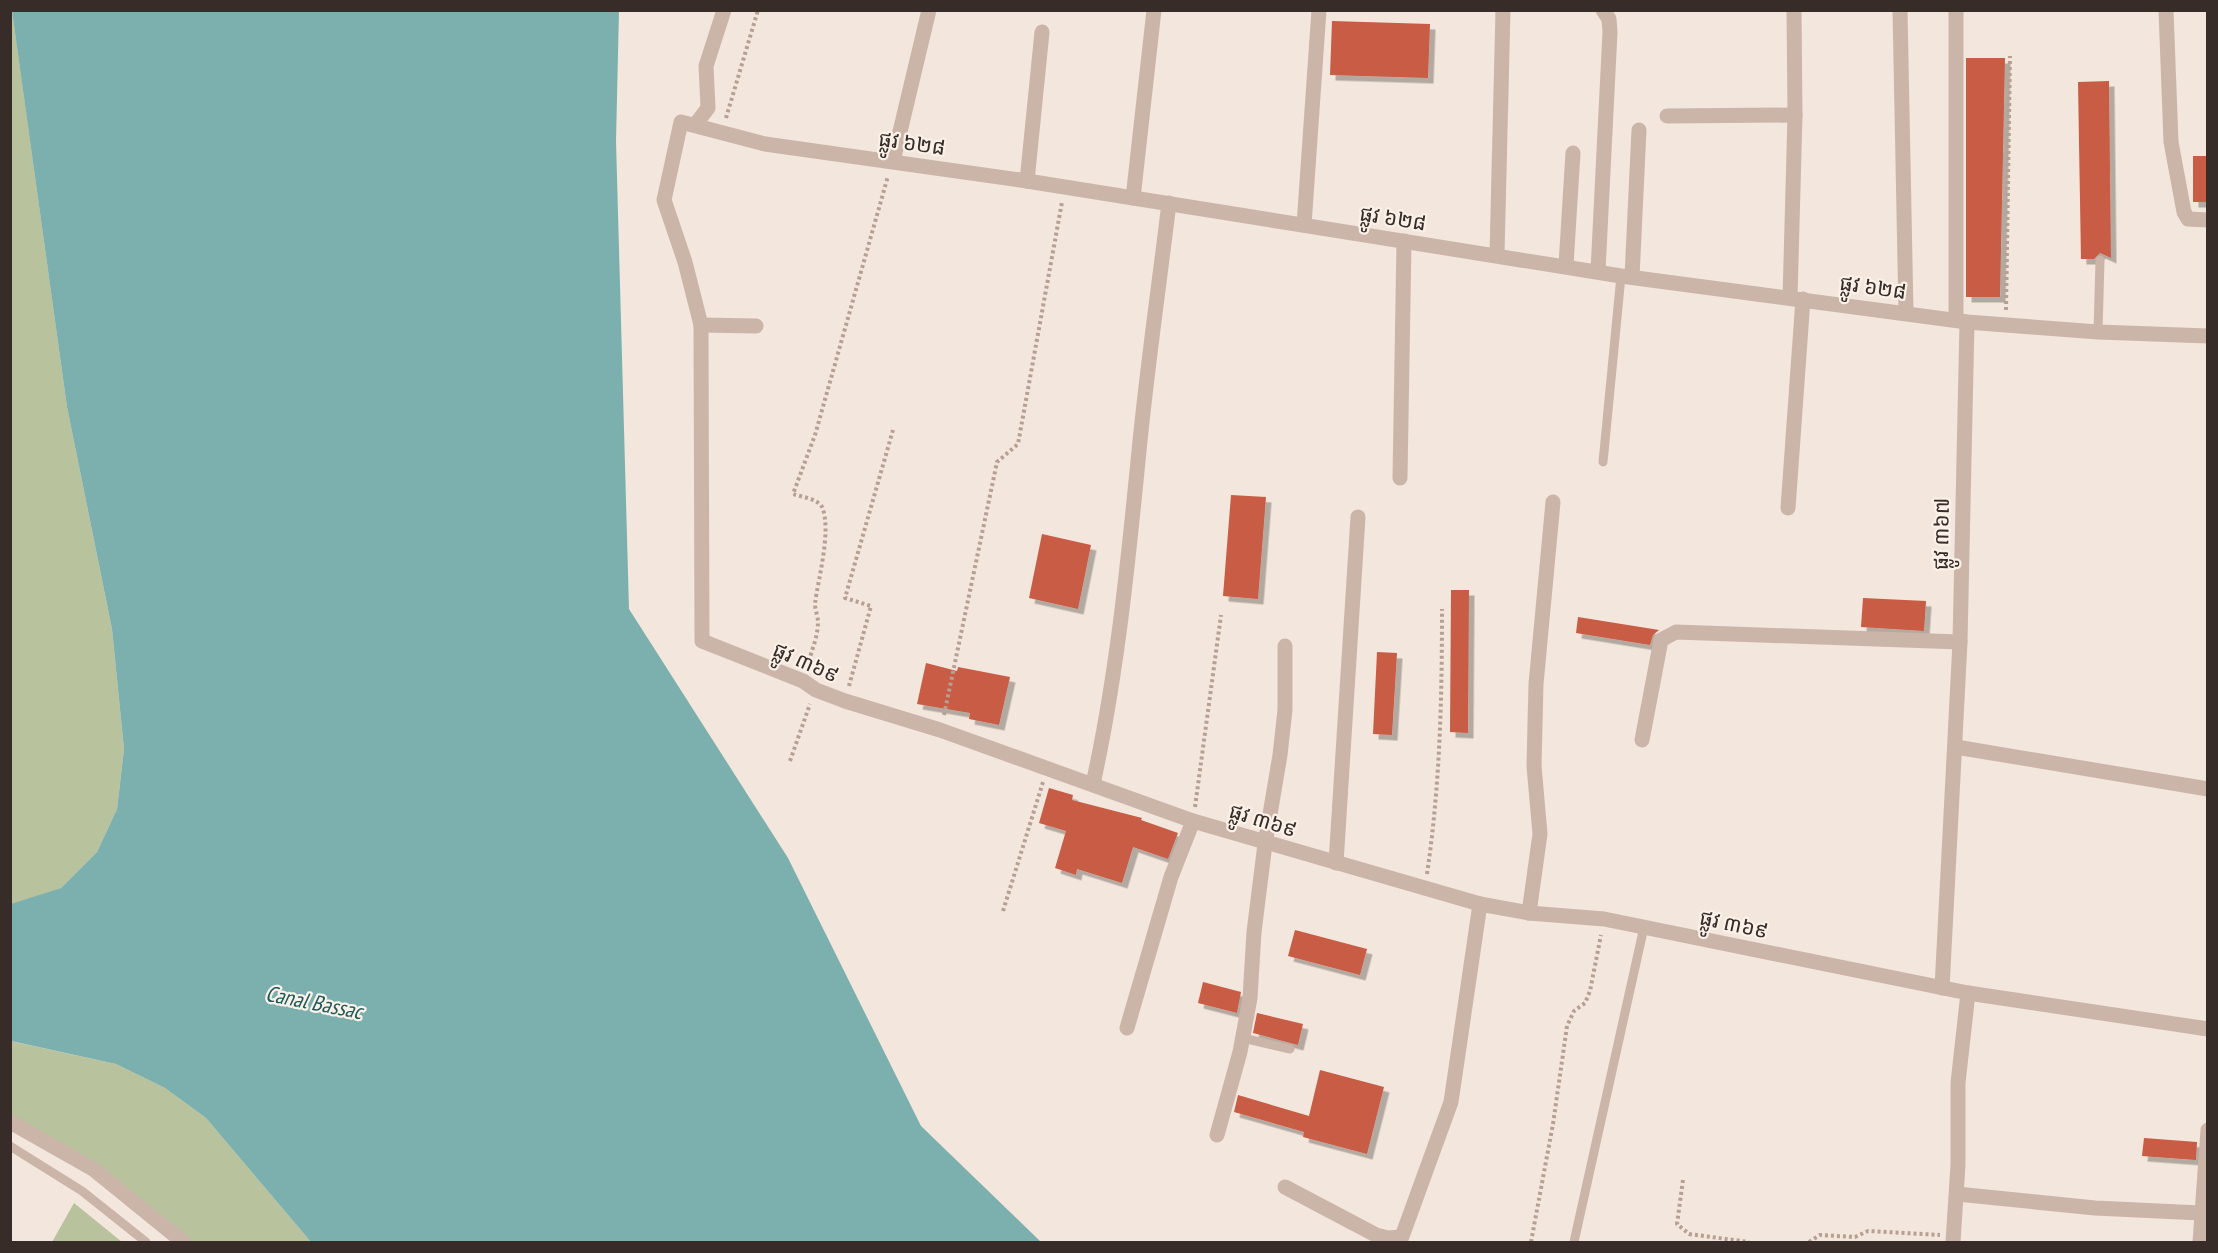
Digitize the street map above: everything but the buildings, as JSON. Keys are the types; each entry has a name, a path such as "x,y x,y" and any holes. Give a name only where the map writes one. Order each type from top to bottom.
{"street":[{"path":"695,124 708,108 706,66 724,10"},
{"path":"893,161 929,10"},
{"path":"1133,198 1154,10"},
{"path":"1304,225 1319,10"},
{"path":"1497,254 1503,10"},
{"path":"1598,271 1610,32 1609,19 1603,10"},
{"path":"1788,508 1796,298 1794,10"},
{"path":"1900,10 1906,313"},
{"name":"ផ្លូវ ៣៦៧","path":"1942,988 1960,642 1961,321 1956,10"},
{"path":"2166,10 2170,142 2184,212 2188,219 2208,220"},
{"path":"1027,181 1042,32"},
{"path":"1667,116 1795,115"},
{"name":"ផ្លូវ ៣៦៩","path":"695,124 681,122 664,200 685,262 700,326 702,641 845,701 940,730 1193,821 1265,844 1480,904 1529,913 1604,919 1968,993 2208,1029"},
{"name":"ផ្លូវ ៦២៨","path":"695,124 765,144 1027,181 1627,276 1961,321 2098,332 2208,336"},
{"path":"1627,276 1639,130"},
{"path":"1566,266 1573,153"},
{"path":"1093,784 1104,734 1129,564 1139,450 1169,203"},
{"path":"1400,478 1404,241"},
{"path":"700,326 756,326"},
{"path":"1529,913 1540,834 1534,766 1536,684 1553,502"},
{"path":"1336,863 1358,517"},
{"path":"1642,740 1661,640 1676,632 1960,642"},
{"path":"1217,1135 1243,1038 1250,998 1254,932 1281,744 1285,646"},
{"path":"1956,747 2208,789"},
{"path":"1127,1028 1171,877 1193,821"},
{"path":"1285,1187 1376,1235 1400,1240 1451,1102 1480,904"},
{"path":"1954,1240 1957,1194 1958,1083 1968,993"},
{"path":"10,1122 93,1169 183,1242"},
{"path":"2200,1242 2208,1130"},
{"path":"1957,1194 2095,1208 2201,1213"}],"lane":[{"path":"2098,332 2100,260"},
{"path":"1603,462 1627,276"},
{"path":"1574,1242 1644,927"},
{"path":"1243,1038 1290,1049"},
{"path":"10,1146 82,1191 146,1242"}],"path":[{"path":"723,131 758,10"},
{"path":"2006,325 2010,56"},
{"path":"790,761 809,686 817,632 818,619 815,606 822,568 824,520 822,508 818,502 793,494 815,435 893,161"},
{"path":"940,730 997,462 1018,444 1065,187"},
{"path":"845,701 871,606 845,598 893,430"},
{"path":"1425,889 1435,821 1442,690 1442,609"},
{"path":"1193,821 1221,615"},
{"path":"1003,911 1047,767"},
{"path":"1531,1242 1553,1124 1567,1026 1574,1011 1585,1003 1590,991 1604,919"},
{"path":"1683,1180 1677,1224 1689,1234 1749,1242"},
{"path":"1809,1242 1820,1235 1855,1237 1868,1232 1954,1240"}],"green space":[{"path":"12,10 67,407 112,629 124,749 117,809 97,852 61,888 14,904 11,904"},
{"path":"10,1041 116,1064 165,1088 206,1118 311,1242 183,1242 172,1231 11,1122"},
{"path":"74,1203 122,1242 52,1242"}],"water":[{"name":"Canal Bassac","path":"12,11 619,11 616,141 629,609 788,858 921,1126 1041,1242 311,1242 206,1118 165,1088 116,1064 11,1041 11,904 61,888 97,852 117,809 124,749 112,629 67,407"}]}
